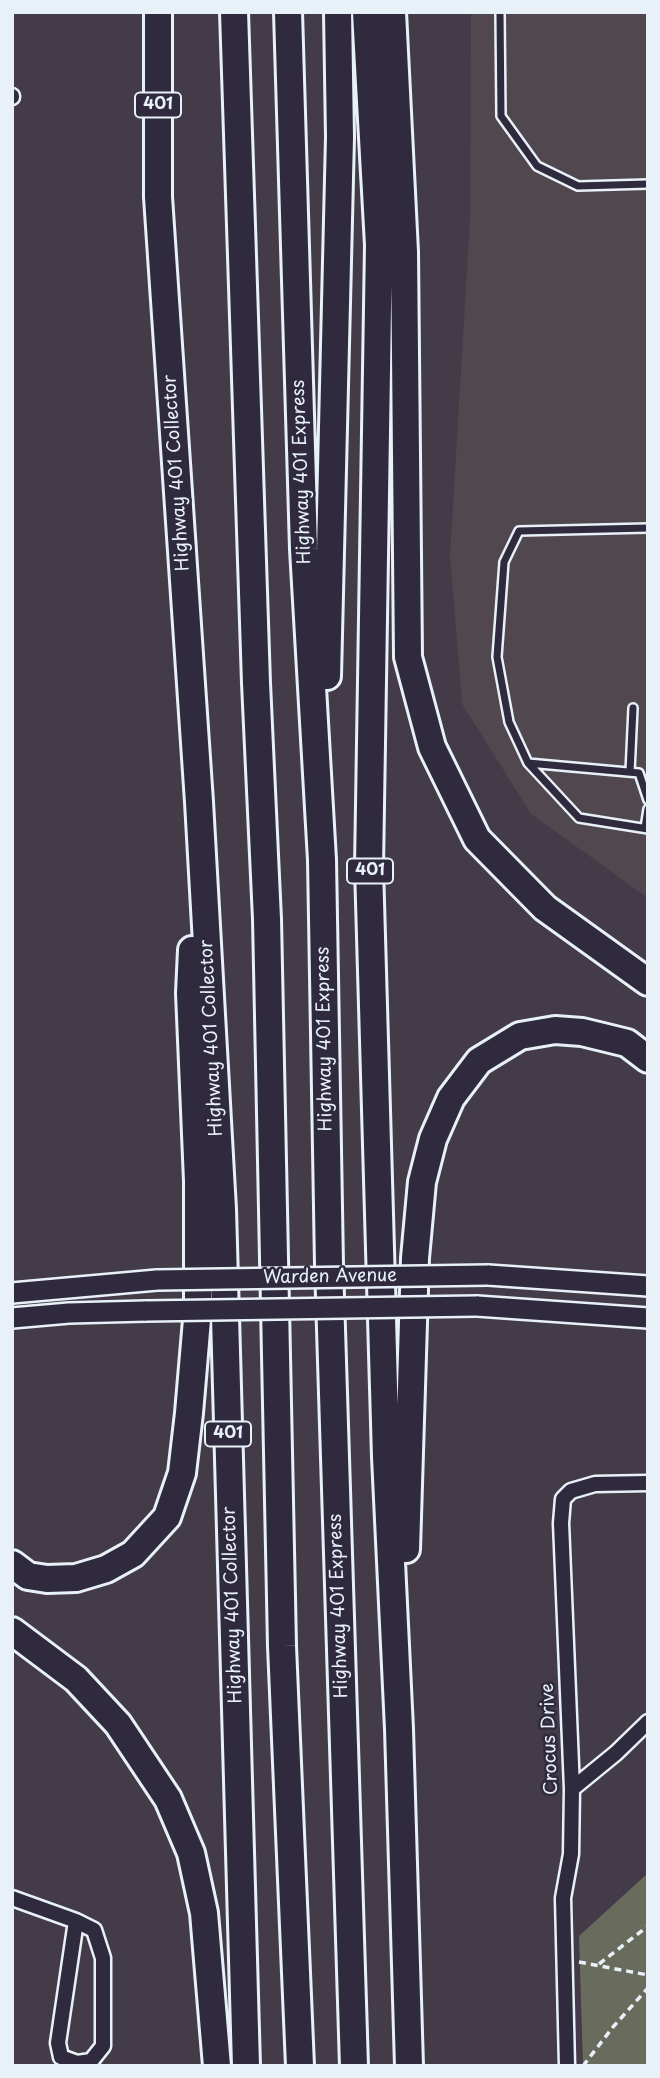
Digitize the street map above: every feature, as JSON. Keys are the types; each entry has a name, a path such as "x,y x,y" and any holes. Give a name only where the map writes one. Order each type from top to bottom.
{"highway":[{"name":"Highway 401 Collector","path":"158,12 158,197 199,802 223,1223 246,2066"},
{"path":"234,12 254,641 267,919 282,1646 300,2066"},
{"name":"Highway 401 Express","path":"288,12 304,550 322,860 329,1265 354,2066"},
{"path":"322,860 340,137 338,12"},
{"name":"401","path":"366,12 379,245 369,867 386,1457 399,1729 409,2066"},
{"path":"392,12 404,252 408,657 432,747 477,839 544,908 648,982"},
{"path":"12,1564 28,1576 47,1579 76,1578 106,1569 132,1555 167,1517 182,1472 198,1308 198,1181 190,993 199,802"},
{"path":"399,1729 415,1331 415,1258 422,1182 433,1139 451,1098 479,1061 520,1036 555,1030 582,1032 627,1043 648,1059"},
{"path":"12,1631 76,1679 118,1724 168,1799 191,1853 204,1913 217,2066"}],"main road":[{"name":"Warden Avenue","path":"12,1293 157,1280 488,1275 648,1286"},
{"name":"Warden Avenue","path":"12,1318 146,1311 477,1306 648,1318"}],"street":[{"name":"Crocus Drive","path":"567,2066 563,1898 571,1854 572,1789 561,1523 563,1499 571,1490 595,1484 648,1483"},
{"path":"572,1789 648,1723"},
{"path":"12,1898 76,1921 94,1930 103,1958 103,2046 91,2062 77,2063 61,2057 58,2043 76,1921"}],"lane":[{"path":"500,12 501,116 537,166 578,186 648,184"},
{"path":"648,528 519,531 504,562 497,657 509,722 528,763 579,818 646,829 648,809"},
{"path":"630,772 634,708"},
{"path":"528,763 639,774 648,800"}],"path":[{"path":"599,1964 648,1926"},
{"path":"564,1960 599,1964 648,1975"},
{"path":"583,2066 612,2027 648,1988"}],"shaded area":[{"path":"471,12 648,12 648,898 531,814 462,704 450,555 470,219"}],"green space":[{"path":"648,1873 648,2066 583,2066 579,1936"}]}
